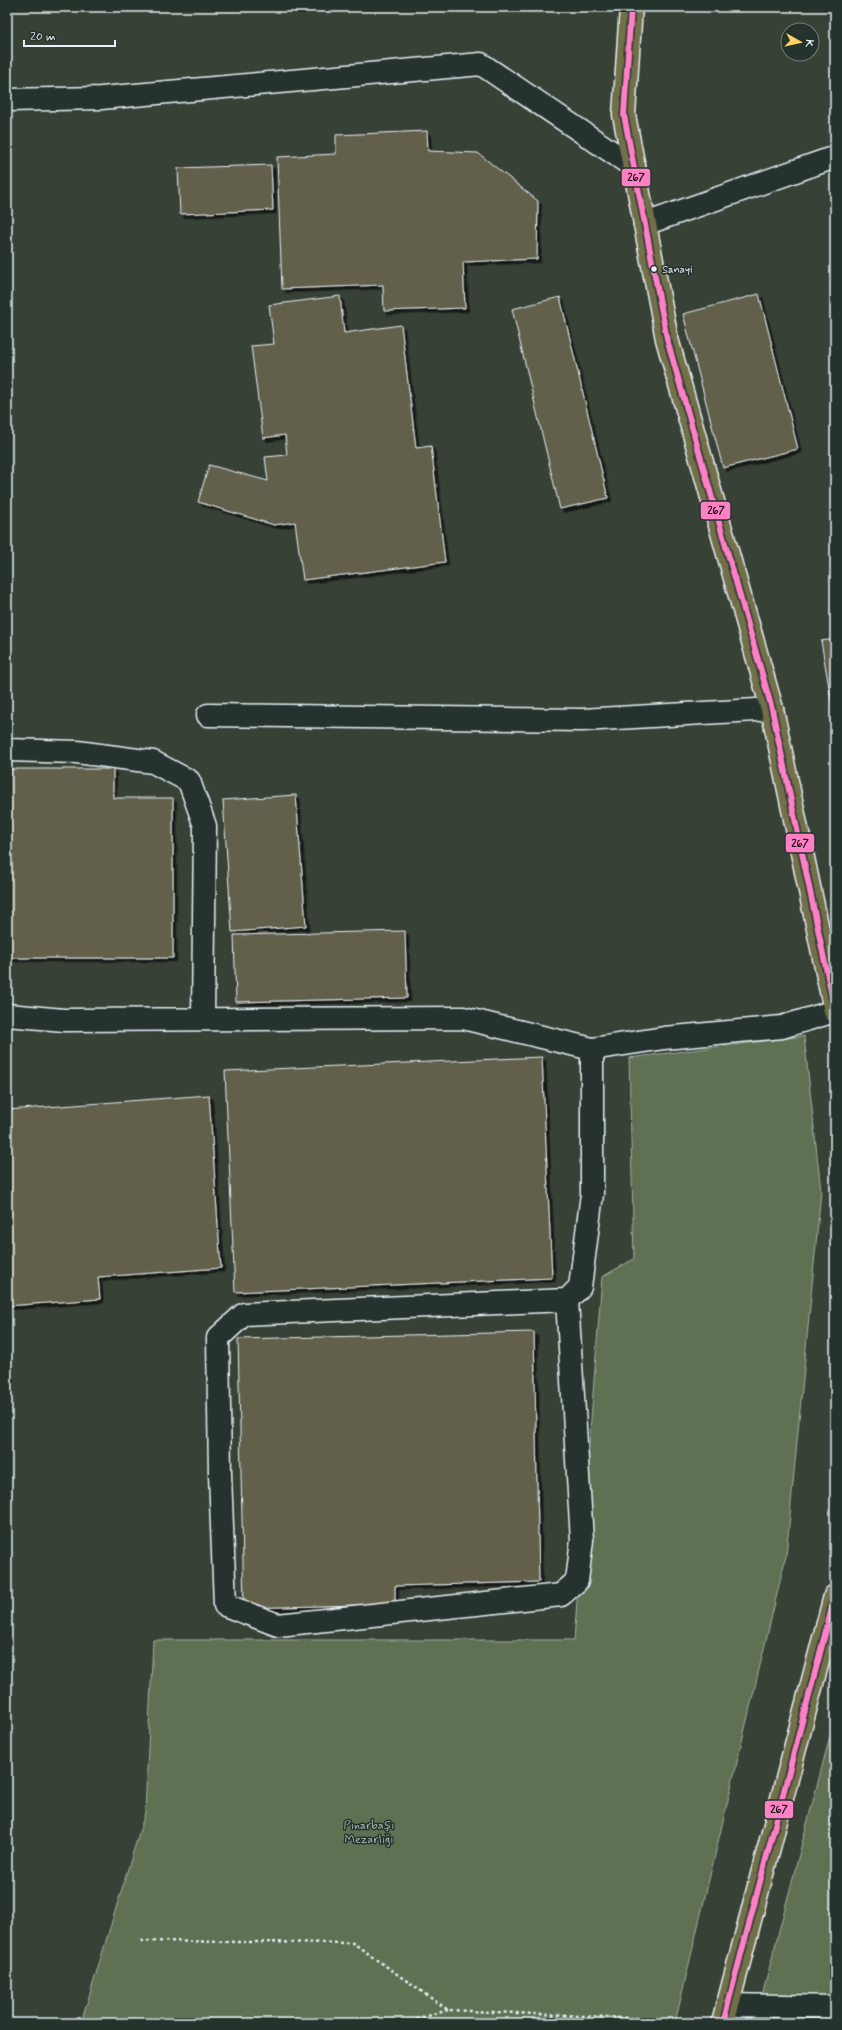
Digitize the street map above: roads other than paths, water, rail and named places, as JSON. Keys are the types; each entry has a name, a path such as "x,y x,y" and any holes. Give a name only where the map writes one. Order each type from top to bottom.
{"main road":[{"path":"631,7 624,114 667,339 772,709 834,1002"},
{"path":"724,2016 835,1596"}],"street":[{"path":"7,100 100,98 482,64 634,167"},
{"path":"645,224 835,157"},
{"path":"208,715 582,720 772,709"},
{"path":"7,750 77,752 153,762 189,780 205,826 203,1018"},
{"path":"7,1015 64,1020 203,1018 463,1018 592,1049 664,1038 782,1027 834,1002"},
{"path":"567,1300 582,1540 577,1581 560,1595 278,1625 225,1605 220,1474 218,1338 244,1314 567,1300 580,1287 592,1194 592,1049"},
{"path":"724,2016 835,2007"}],"place":[{"name":"Sanayi","path":"654,269"}],"park label":[{"name":"Pınarbaşı Mezarlığı","path":"369,1832"}]}
